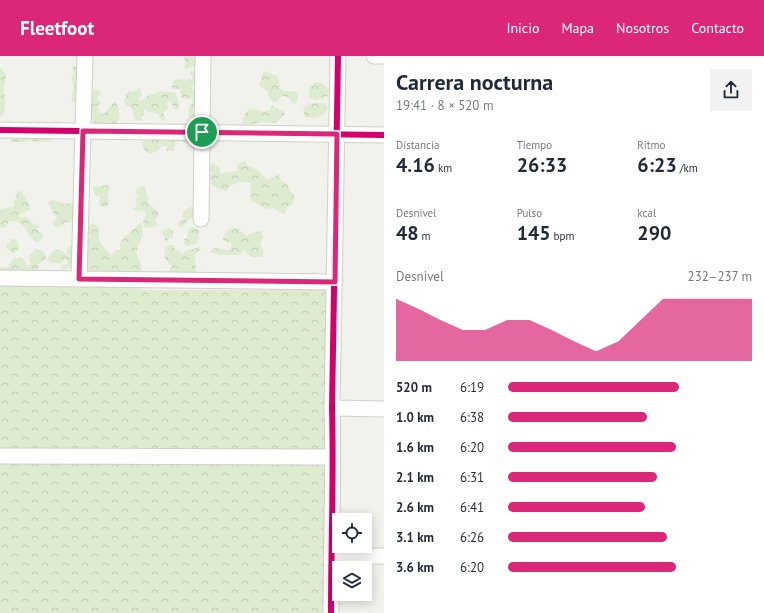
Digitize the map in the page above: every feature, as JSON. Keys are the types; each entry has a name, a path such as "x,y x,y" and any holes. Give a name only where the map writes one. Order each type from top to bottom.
{"street":[{"path":"79,279 85,56"},
{"path":"201,219 203,56"},
{"path":"331,613 333,457 332,408 338,56"},
{"path":"374,56 384,56"},
{"path":"0,130 384,135"},
{"path":"0,278 335,282"},
{"path":"332,408 384,409"},
{"path":"0,456 333,457"},
{"path":"331,556 384,556"}],"green space":[{"path":"184,56 200,56 197,66 185,69"},
{"path":"74,65 78,69 76,72 78,86 76,103 71,101 74,86 71,78 74,73 72,66"},
{"path":"0,67 6,74 6,79 4,87 5,107 0,117"},
{"path":"193,71 198,74 196,83 191,88 195,91 200,90 200,117 194,119 189,117 189,109 192,99 182,98 180,89 172,89 173,80 193,80 190,72"},
{"path":"264,71 278,76 280,88 283,91 298,92 298,100 294,104 288,97 282,96 275,103 269,99 268,92 259,85"},
{"path":"316,82 323,84 329,90 328,96 315,100 309,98 310,88"},
{"path":"140,88 142,96 139,97 139,101 145,100 148,95 158,92 176,93 179,105 178,109 174,109 171,101 167,101 167,110 163,112 166,121 161,120 158,114 148,112 145,108 141,121 135,120 131,107 127,106 124,101 128,91 132,92"},
{"path":"98,90 101,94 97,98 101,104 97,106 100,113 105,113 115,101 119,112 119,120 114,125 99,126 92,120 90,109 93,91"},
{"path":"314,103 325,103 328,107 322,115 313,118 305,117 303,110 307,105"},
{"path":"272,105 285,113 276,122 241,123 246,112 252,108 264,112 269,110"},
{"path":"42,136 44,138 52,136 51,142 11,142 10,138 34,137"},
{"path":"160,137 193,137 194,140 187,143 176,141 173,151 167,151 166,146 162,146 157,151 151,153 145,151 142,144 144,140 157,140"},
{"path":"245,161 248,166 256,169 267,179 273,178 279,174 281,180 288,185 295,197 292,205 287,207 285,214 273,208 266,209 250,200 251,183 237,183 226,191 218,189 211,184 210,178 212,173 209,170 211,165 214,163 220,168 220,173 237,171 237,164"},
{"path":"94,185 99,187 106,185 109,187 109,203 107,206 103,207 99,204 100,196 95,194 93,189"},
{"path":"145,186 148,200 147,203 155,208 159,216 156,219 158,225 151,228 144,227 143,222 146,214 143,210 135,211 133,209 137,206 135,198 139,196 136,193 137,189"},
{"path":"18,190 26,198 30,210 18,215 21,218 25,217 30,219 32,223 37,225 39,228 36,229 44,235 37,243 20,223 9,221 5,228 0,227 0,209 13,207"},
{"path":"53,200 63,204 72,203 75,207 76,223 67,222 62,226 55,227 52,223 57,218 48,202"},
{"path":"190,207 193,207 195,210 194,217 180,228 178,222 183,219 183,212"},
{"path":"141,222 143,234 137,249 137,257 140,260 142,269 136,273 121,276 82,271 87,263 84,256 83,245 91,237 85,229 93,223 99,228 99,240 106,250 112,255 117,250 120,250 120,244 124,237"},
{"path":"192,227 199,229 198,240 195,245 192,244 187,246 184,244 184,239 187,238 188,230"},
{"path":"170,228 173,231 173,236 165,242 165,238 161,232"},
{"path":"232,228 238,228 246,236 262,231 263,237 260,244 264,251 262,257 251,257 244,250 240,255 220,255 211,252 214,248 230,250 232,244 223,240 224,234"},
{"path":"73,232 72,271 69,267 65,270 61,269 62,265 68,264 67,260 64,259 62,263 51,263 48,260 49,255 56,249 62,251 70,257 67,253 67,249 72,244"},
{"path":"11,239 15,239 19,246 18,250 13,253 6,248 7,243 10,243"},
{"path":"169,245 174,245 174,248 183,254 186,250 200,247 201,250 195,254 195,276 167,274 172,266 165,259 164,248"},
{"path":"35,249 44,252 46,259 38,264 38,271 33,273 0,275 0,268 8,267 13,259 21,257 28,266 31,264 29,256"},
{"path":"64,279 110,280 144,290 325,290 331,557 325,613 0,613 0,282 24,286"}],"cycle path":[{"path":"331,613 333,485 332,408 338,56"},
{"path":"0,130 384,135"}],"route":[{"path":"83,131 202,132 337,134 335,282 79,279 83,131"}]}
